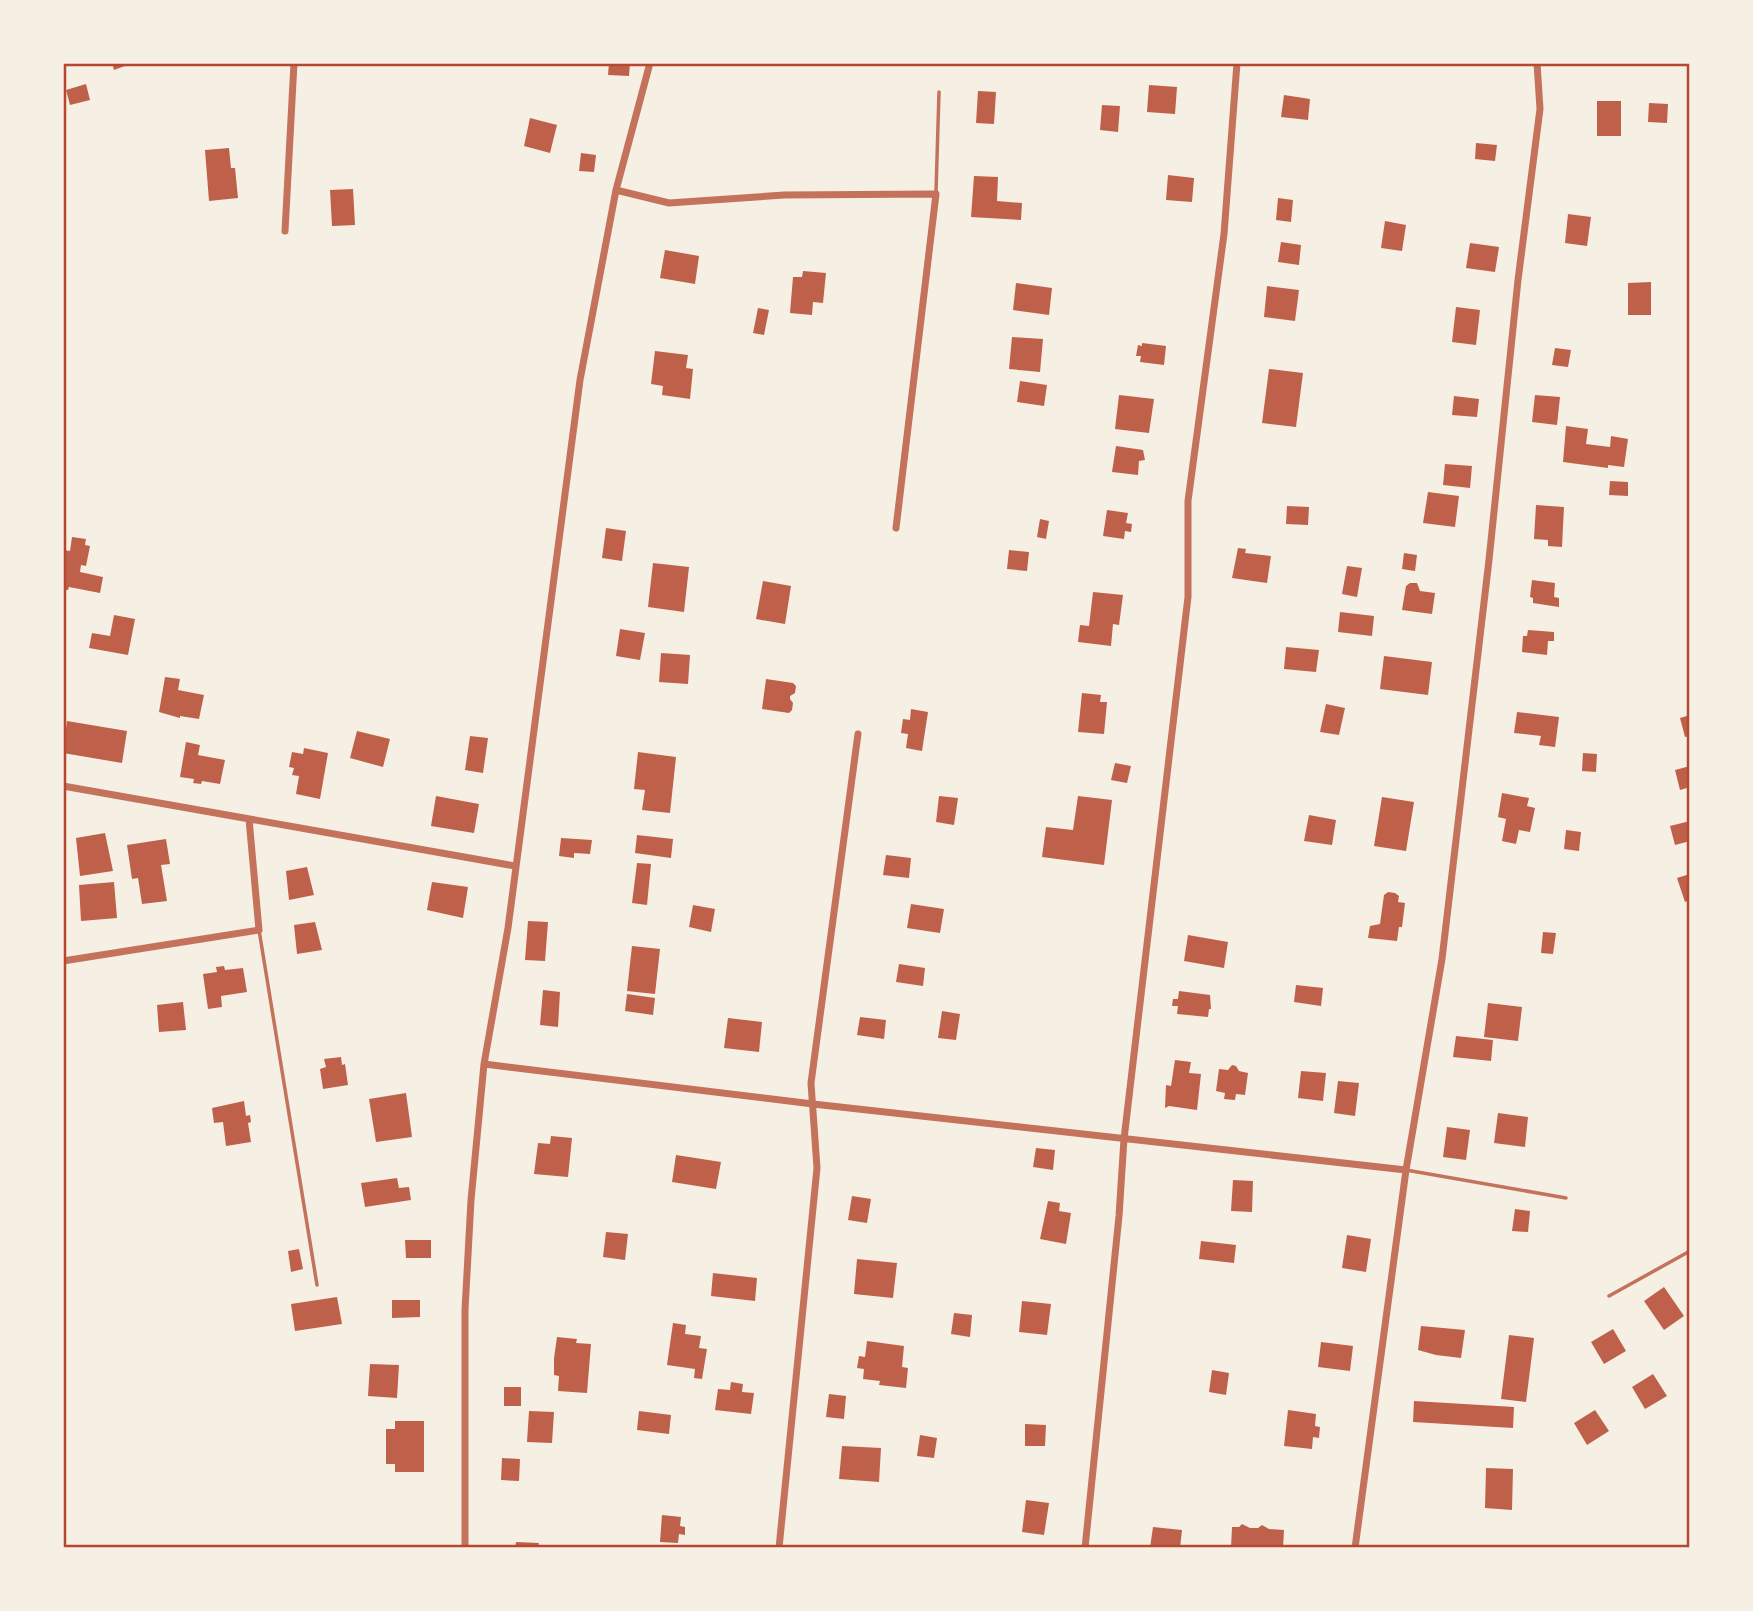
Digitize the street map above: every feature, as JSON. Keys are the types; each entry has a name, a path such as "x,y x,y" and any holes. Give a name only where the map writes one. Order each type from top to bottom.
{"street":[{"path":"285,231 294,63"},
{"path":"465,1548 465,1310 471,1200 484,1064 508,928 514,866 555,583 580,380 616,190 650,63"},
{"path":"1085,1548 1119,1216 1124,1139 1188,597 1188,501 1224,234 1237,63"},
{"path":"1355,1548 1406,1170 1442,959 1518,280 1540,108 1537,63"},
{"path":"616,190 669,203 784,195 936,194 896,528"},
{"path":"779,1548 817,1168 811,1083 858,734"},
{"path":"63,786 514,866"},
{"path":"63,961 259,930 248,819"},
{"path":"484,1064 813,1104 1406,1170"}],"lane":[{"path":"936,194 939,92"},
{"path":"259,930 317,1285"},
{"path":"1406,1170 1566,1198"},
{"path":"1609,1296 1690,1251"}],"building":[{"path":"112,63 124,63 125,66 114,70"},
{"path":"609,63 630,63 629,76 608,75"},
{"path":"86,84 90,100 70,105 66,90"},
{"path":"1149,85 1177,87 1175,114 1147,112"},
{"path":"978,91 996,92 994,124 976,123"},
{"path":"1284,95 1310,99 1308,120 1281,117"},
{"path":"1597,101 1621,101 1621,136 1597,136"},
{"path":"1649,103 1668,104 1667,123 1648,122"},
{"path":"1102,105 1120,106 1118,132 1100,130"},
{"path":"530,118 557,125 550,153 524,146"},
{"path":"1476,143 1497,145 1495,161 1475,159"},
{"path":"229,148 231,168 235,168 238,198 209,201 205,150"},
{"path":"581,153 596,155 594,172 579,171"},
{"path":"1168,175 1194,178 1192,202 1166,200"},
{"path":"974,176 998,177 997,201 1022,203 1021,220 971,217"},
{"path":"353,189 355,225 332,226 330,190"},
{"path":"1278,198 1293,200 1291,222 1276,220"},
{"path":"1568,214 1591,217 1587,246 1565,243"},
{"path":"1385,221 1406,225 1402,251 1381,248"},
{"path":"1281,242 1301,245 1299,265 1278,262"},
{"path":"1470,243 1499,247 1495,272 1466,268"},
{"path":"665,250 699,256 695,284 660,278"},
{"path":"803,271 826,273 823,303 813,302 812,315 790,313 793,277 802,277"},
{"path":"1651,282 1651,315 1628,315 1628,283"},
{"path":"1016,283 1052,288 1049,315 1013,310"},
{"path":"1267,286 1299,290 1295,321 1264,317"},
{"path":"1456,307 1480,310 1476,345 1452,342"},
{"path":"758,308 769,310 764,335 753,333"},
{"path":"1012,337 1043,339 1040,372 1009,369"},
{"path":"1142,343 1166,346 1164,365 1140,362 1141,356 1136,356 1138,345 1142,346"},
{"path":"1555,348 1571,350 1568,367 1552,365"},
{"path":"655,351 688,355 686,368 693,369 690,399 662,395 663,386 651,384"},
{"path":"1269,369 1303,373 1296,427 1262,423"},
{"path":"1020,381 1047,385 1044,406 1017,402"},
{"path":"1119,395 1154,399 1149,433 1115,429"},
{"path":"1535,395 1560,397 1557,425 1532,422"},
{"path":"1454,396 1479,399 1477,417 1452,415"},
{"path":"1566,426 1588,429 1586,444 1610,447 1611,436 1628,439 1624,467 1608,465 1608,468 1563,462"},
{"path":"1116,446 1143,450 1145,460 1139,461 1138,475 1112,472"},
{"path":"1445,464 1472,466 1470,488 1443,485"},
{"path":"1610,481 1628,482 1628,496 1609,495"},
{"path":"1428,492 1459,496 1455,527 1423,523"},
{"path":"1536,505 1564,507 1562,547 1548,546 1548,540 1534,539"},
{"path":"1287,506 1309,507 1308,525 1286,524"},
{"path":"1107,510 1128,513 1126,523 1132,524 1131,532 1125,531 1124,539 1103,536"},
{"path":"1040,519 1049,521 1046,539 1037,537"},
{"path":"606,528 626,531 622,561 602,558"},
{"path":"72,537 86,539 85,545 90,546 86,566 81,565 80,572 103,577 100,593 69,587 68,590 63,590 64,550 70,551"},
{"path":"1238,548 1246,549 1245,553 1271,556 1267,583 1232,578"},
{"path":"1009,550 1029,552 1027,571 1007,569"},
{"path":"1404,553 1417,555 1415,571 1402,569"},
{"path":"653,563 689,567 684,612 648,607"},
{"path":"1347,566 1362,568 1357,597 1342,594"},
{"path":"1532,580 1555,583 1554,597 1559,598 1559,607 1533,603 1533,598 1530,597"},
{"path":"763,581 791,586 785,624 756,619"},
{"path":"1417,583 1420,591 1435,593 1432,614 1402,610 1406,586"},
{"path":"1093,592 1123,595 1119,625 1113,624 1111,646 1078,642 1080,625 1089,626"},
{"path":"1340,612 1374,616 1372,636 1338,632"},
{"path":"114,615 135,619 128,655 89,648 92,633 110,636"},
{"path":"620,629 645,633 640,660 616,656"},
{"path":"1528,630 1554,632 1554,641 1548,641 1547,655 1522,652 1523,636 1527,636"},
{"path":"1286,647 1319,650 1316,672 1284,669"},
{"path":"661,653 690,655 688,684 659,682"},
{"path":"1384,656 1432,662 1428,695 1380,689"},
{"path":"165,677 180,679 178,690 204,695 199,719 180,718 159,712"},
{"path":"766,679 793,683 796,686 795,693 790,696 793,703 789,713 762,709"},
{"path":"1082,693 1101,695 1100,702 1107,702 1104,734 1078,732"},
{"path":"1326,704 1345,708 1339,735 1320,732"},
{"path":"911,709 928,712 922,751 906,748 908,734 901,733 903,719 910,720"},
{"path":"1517,712 1559,717 1555,747 1539,745 1541,736 1514,733"},
{"path":"1690,715 1690,736 1685,737 1680,718"},
{"path":"67,721 127,731 122,763 63,753"},
{"path":"357,731 390,739 383,767 350,758"},
{"path":"470,736 488,738 483,773 465,770"},
{"path":"186,742 200,745 198,755 225,760 220,784 202,781 201,784 193,783 194,779 180,777"},
{"path":"304,748 328,753 320,799 296,794 299,776 292,775 294,768 289,767 292,752 303,754"},
{"path":"638,752 676,757 670,813 642,810 645,790 634,789"},
{"path":"1583,753 1597,754 1596,772 1582,771"},
{"path":"1115,763 1131,766 1127,783 1111,780"},
{"path":"1690,766 1690,787 1680,790 1675,770"},
{"path":"1502,793 1529,798 1527,806 1535,808 1530,832 1519,830 1516,844 1502,841 1506,819 1498,817"},
{"path":"436,796 479,804 474,833 431,826"},
{"path":"939,796 958,798 954,825 936,822"},
{"path":"1078,796 1112,800 1104,865 1042,857 1046,827 1073,830"},
{"path":"1382,797 1414,802 1406,851 1374,846"},
{"path":"1309,815 1336,820 1332,845 1304,841"},
{"path":"1690,821 1690,841 1675,845 1670,826"},
{"path":"1566,830 1581,832 1579,851 1564,849"},
{"path":"105,833 113,871 80,876 76,838"},
{"path":"637,835 673,839 671,858 635,853"},
{"path":"561,838 592,840 590,854 574,853 574,858 559,856"},
{"path":"166,839 170,864 161,865 167,901 142,904 138,878 132,879 127,845"},
{"path":"886,855 911,858 909,878 883,875"},
{"path":"637,863 651,864 647,905 632,903"},
{"path":"307,867 314,895 289,900 286,871"},
{"path":"1690,874 1690,900 1685,902 1677,878"},
{"path":"114,882 117,918 81,921 79,885"},
{"path":"432,882 468,887 463,918 427,910"},
{"path":"1388,892 1399,896 1398,902 1405,903 1397,941 1368,938 1370,926 1380,924 1384,895"},
{"path":"911,904 944,909 940,933 907,928"},
{"path":"693,905 715,909 711,932 689,927"},
{"path":"528,921 548,922 545,961 525,960"},
{"path":"315,922 322,950 297,954 294,925"},
{"path":"1543,932 1556,933 1553,954 1541,953"},
{"path":"1188,935 1228,942 1224,968 1184,961"},
{"path":"632,946 660,949 655,994 627,991"},
{"path":"899,964 925,968 923,986 896,982"},
{"path":"224,966 225,970 243,968 247,992 221,996 222,1007 208,1009 203,974 217,972 216,967"},
{"path":"1296,985 1323,988 1321,1006 1294,1002"},
{"path":"543,990 560,992 558,1027 540,1025"},
{"path":"1179,991 1210,995 1211,1009 1208,1017 1177,1014 1178,1006 1172,1006 1173,999 1178,999"},
{"path":"627,994 655,998 653,1015 625,1011"},
{"path":"183,1002 186,1030 159,1032 157,1005"},
{"path":"1488,1003 1522,1007 1518,1041 1484,1037"},
{"path":"942,1011 960,1014 956,1040 938,1038"},
{"path":"860,1017 886,1020 884,1039 857,1035"},
{"path":"728,1018 762,1022 759,1052 724,1048"},
{"path":"1456,1036 1493,1040 1491,1061 1453,1057"},
{"path":"341,1057 342,1065 345,1064 348,1085 323,1089 320,1069 326,1067 324,1059"},
{"path":"1175,1060 1191,1062 1189,1073 1201,1074 1197,1110 1169,1106 1165,1108 1166,1085 1171,1086"},
{"path":"1232,1065 1239,1071 1248,1073 1245,1095 1236,1094 1235,1100 1224,1099 1225,1093 1216,1091 1219,1069 1228,1070"},
{"path":"1301,1071 1326,1073 1323,1101 1298,1098"},
{"path":"1338,1081 1359,1083 1355,1116 1334,1113"},
{"path":"406,1093 412,1137 376,1142 369,1099"},
{"path":"244,1101 246,1116 250,1115 251,1122 248,1123 251,1142 226,1146 223,1122 214,1123 212,1108"},
{"path":"1498,1113 1528,1117 1525,1147 1494,1143"},
{"path":"1447,1127 1470,1130 1466,1160 1443,1157"},
{"path":"551,1136 572,1138 568,1177 534,1174 538,1143 550,1144"},
{"path":"1036,1148 1055,1150 1053,1170 1033,1167"},
{"path":"676,1155 721,1162 716,1189 672,1182"},
{"path":"397,1178 399,1188 409,1187 411,1200 365,1207 361,1183"},
{"path":"1233,1180 1253,1181 1252,1212 1231,1211"},
{"path":"852,1196 871,1199 867,1223 848,1220"},
{"path":"1048,1201 1060,1203 1059,1211 1071,1213 1066,1244 1040,1239"},
{"path":"1515,1209 1530,1211 1528,1232 1512,1231"},
{"path":"606,1232 628,1234 625,1260 603,1257"},
{"path":"1347,1235 1371,1239 1366,1272 1342,1268"},
{"path":"405,1240 431,1240 431,1258 406,1258"},
{"path":"1201,1241 1236,1245 1234,1263 1199,1259"},
{"path":"299,1249 303,1269 291,1272 288,1251"},
{"path":"857,1259 897,1263 893,1298 854,1294"},
{"path":"713,1273 757,1278 755,1301 711,1296"},
{"path":"1664,1287 1684,1316 1664,1330 1644,1301"},
{"path":"337,1297 342,1324 295,1331 291,1304"},
{"path":"392,1300 420,1300 420,1317 392,1318"},
{"path":"1022,1301 1051,1304 1047,1335 1019,1332"},
{"path":"954,1313 972,1315 970,1337 951,1334"},
{"path":"673,1323 686,1325 685,1334 701,1336 699,1348 707,1349 702,1379 694,1378 695,1369 667,1365"},
{"path":"1421,1326 1465,1330 1461,1358 1418,1350"},
{"path":"1613,1329 1626,1351 1604,1364 1591,1342"},
{"path":"1509,1335 1534,1338 1526,1402 1501,1399"},
{"path":"557,1337 591,1344 587,1393 558,1391 559,1376 554,1375"},
{"path":"867,1341 904,1346 902,1367 908,1368 906,1388 879,1385 880,1381 863,1379 864,1369 857,1368 859,1356 865,1357"},
{"path":"1321,1342 1353,1346 1350,1371 1318,1367"},
{"path":"370,1364 399,1365 397,1398 368,1396"},
{"path":"1212,1370 1229,1373 1226,1395 1209,1392"},
{"path":"1653,1374 1667,1396 1645,1409 1632,1387"},
{"path":"731,1382 743,1384 742,1392 754,1393 751,1414 715,1410 718,1389 730,1390"},
{"path":"504,1387 521,1387 521,1406 504,1406"},
{"path":"829,1394 846,1396 844,1419 826,1417"},
{"path":"1414,1401 1514,1407 1513,1428 1413,1422"},
{"path":"1288,1410 1316,1414 1315,1426 1320,1427 1319,1438 1313,1437 1312,1449 1284,1446"},
{"path":"1595,1410 1609,1431 1587,1445 1574,1423"},
{"path":"529,1411 554,1412 552,1443 527,1442"},
{"path":"639,1411 671,1415 669,1434 637,1430"},
{"path":"395,1421 424,1421 424,1472 395,1472 395,1464 386,1464 386,1429 395,1429"},
{"path":"1025,1424 1046,1425 1045,1446 1025,1446"},
{"path":"920,1435 937,1438 934,1458 917,1456"},
{"path":"842,1446 881,1448 879,1482 839,1479"},
{"path":"502,1458 520,1459 519,1481 501,1480"},
{"path":"1486,1468 1513,1469 1512,1510 1485,1508"},
{"path":"1026,1500 1049,1503 1044,1535 1022,1532"},
{"path":"662,1515 681,1517 680,1526 685,1527 685,1535 679,1534 678,1543 660,1542"},
{"path":"1242,1524 1250,1528 1262,1525 1269,1529 1284,1530 1283,1548 1231,1548 1232,1527"},
{"path":"1153,1527 1182,1530 1180,1548 1150,1548"},
{"path":"516,1542 539,1543 538,1548 515,1548"}]}
